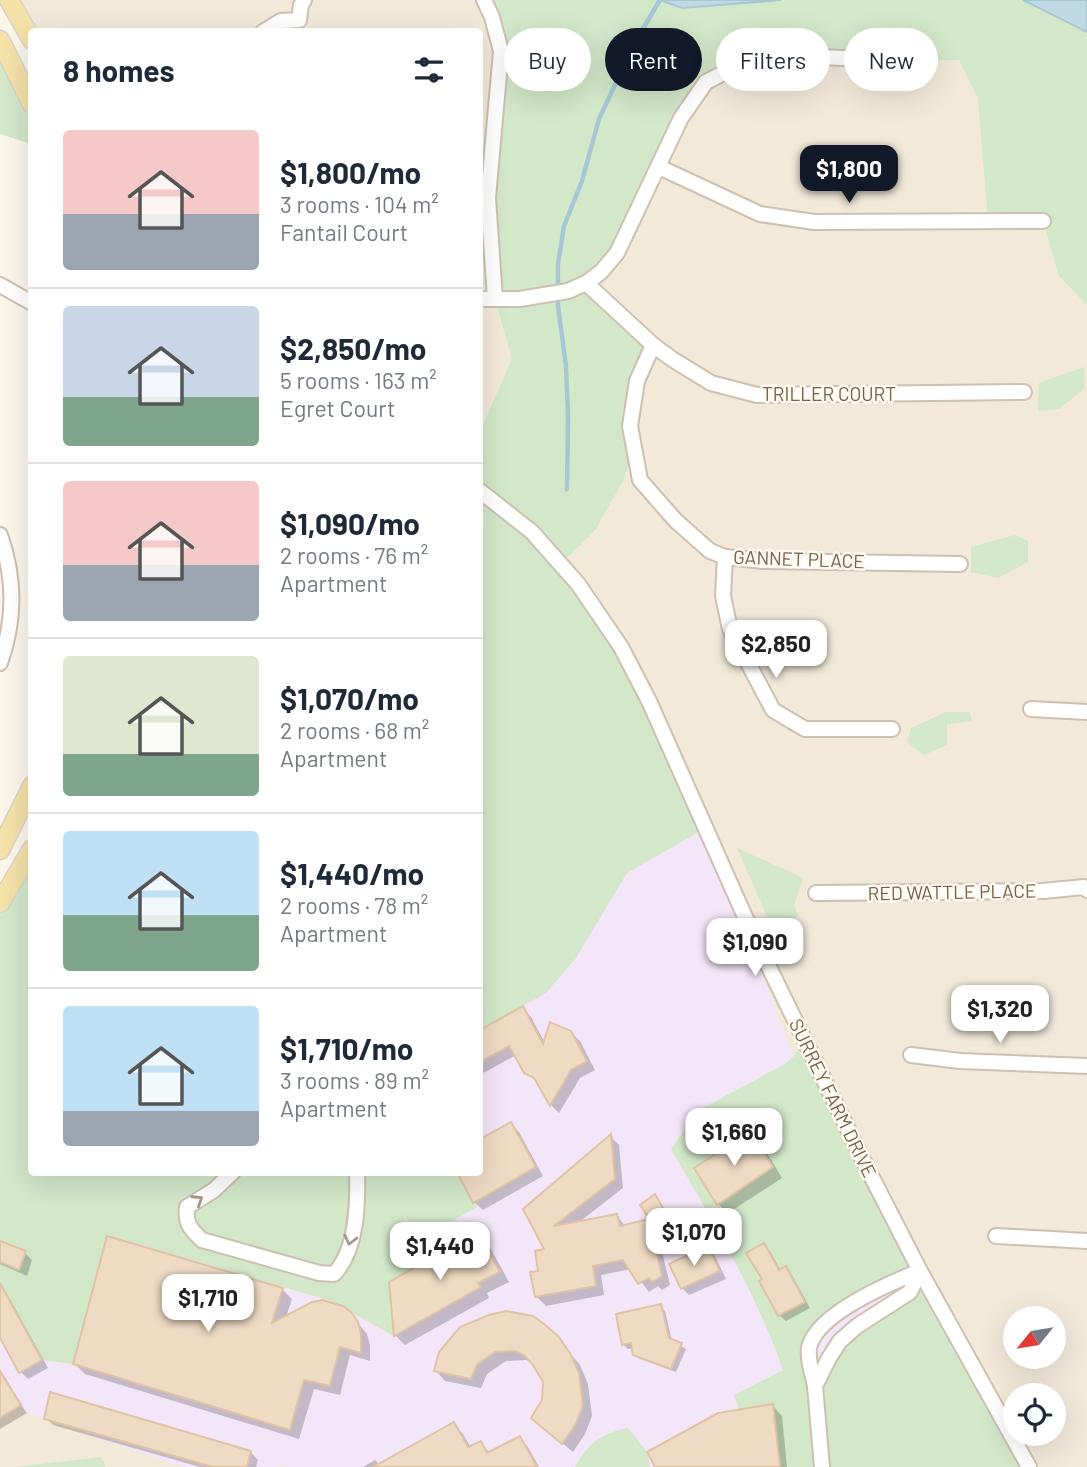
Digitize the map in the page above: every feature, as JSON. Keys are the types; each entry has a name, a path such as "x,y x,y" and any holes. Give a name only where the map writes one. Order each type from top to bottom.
{"main road":[{"path":"9,0 28,33"},
{"path":"0,40 28,96"},
{"path":"0,850 28,794"},
{"path":"0,903 28,856"}],"street":[{"path":"270,28 281,21 303,26 301,5 304,0"},
{"path":"484,0 492,17 501,51 486,132 494,148 488,198 495,299"},
{"path":"483,299 520,299 568,291 586,284 601,272 617,253 681,118 706,82 739,65 770,55 844,58"},
{"path":"659,167 760,214 814,222 1043,221"},
{"name":"TRILLER COURT","path":"586,284 653,345 711,383 757,395 1024,392"},
{"path":"0,285 28,301"},
{"name":"GANNET PLACE","path":"653,345 637,381 630,426 640,480 676,521 710,551 725,557 764,561 960,564"},
{"name":"SURREY FARM DRIVE","path":"483,493 532,531 578,584 621,647 649,701 709,839 804,1040 920,1271 1029,1467"},
{"path":"0,535 6,550 12,590 11,624 0,663"},
{"path":"725,557 723,596 730,629 773,710 805,729 892,729"},
{"path":"1031,709 1087,712"},
{"name":"RED WATTLE PLACE","path":"816,893 1044,891 1084,887 1087,890"},
{"path":"911,1055 960,1061 1087,1066"},
{"path":"229,1176 214,1190 187,1207 186,1221 191,1230 202,1240 319,1273 334,1273 345,1263 353,1228 357,1176"},
{"path":"996,1236 1087,1241"},
{"path":"815,1387 840,1342 857,1326 910,1292 920,1271"},
{"path":"822,1467 809,1349 815,1333 837,1315 888,1283 920,1271"}],"shaded area":[{"path":"9,0 1087,0 1087,1467 0,1467 0,903 28,1138 28,1176 483,1176 483,28 29,28"},
{"path":"483,504 709,839 790,1046 1003,1421 1003,1446 1017,1446 1029,1467 181,1467 26,1412 0,1371 0,895 28,1137 28,1176 483,1176"}],"green space":[{"path":"484,0 1087,0 1087,305 1059,276 1043,221 988,222 978,98 959,60 938,60 938,28 844,28 844,58 830,58 830,28 716,28 716,78 706,82 702,90 702,28 605,28 605,91 701,91 617,253 586,283 653,345 637,381 634,450 623,481 596,529 566,559 536,528 483,484 483,424 512,359 495,299 488,198 501,51"},
{"path":"0,41 28,99 28,143 0,134"},
{"path":"1084,367 1085,388 1059,409 1038,411 1039,383"},
{"path":"483,493 532,532 621,647 704,829 627,873 576,958 546,993 483,1028"},
{"path":"1015,535 1028,541 1028,562 998,578 971,572 971,547"},
{"path":"946,712 970,712 972,721 947,724 947,745 924,755 907,742 911,728"},
{"path":"737,848 803,878 794,905 798,915 776,937"},
{"path":"28,853 28,1176 460,1176 477,1207 419,1239 404,1215 417,1267 389,1282 394,1336 331,1301 108,1236 73,1364 42,1360 5,1292 0,1296 0,901"},
{"path":"804,1040 1003,1421 1003,1446 1016,1446 1027,1467 780,1467 773,1405 739,1409 734,1395 783,1370 747,1285 671,1149 699,1110 785,1064","holes":["919,1272 898,1300 829,1358 815,1385 815,1333"]},
{"path":"628,1428 647,1452 650,1467 575,1467 596,1440"},
{"path":"100,1457 105,1467 16,1467"}],"water":[{"path":"660,0 781,0 682,8"},
{"path":"1023,0 1087,0 1087,32"}],"building":[{"path":"523,1006 543,1044 550,1022 571,1031 587,1061 571,1070 550,1106 534,1078 524,1073 509,1046 483,1060 483,1028"},
{"path":"511,1122 536,1167 473,1203 459,1176 483,1176 483,1137"},
{"path":"751,1131 773,1167 717,1205 694,1168"},
{"path":"611,1134 615,1179 554,1226 617,1214 620,1226 649,1219 662,1276 652,1282 649,1278 638,1284 623,1260 593,1266 596,1286 535,1297 530,1272 538,1271 535,1251 544,1249 523,1209"},
{"path":"655,1194 664,1210 649,1219 640,1205"},
{"path":"478,1232 500,1272 478,1283 481,1287 394,1336 389,1282"},
{"path":"107,1236 283,1288 272,1323 312,1302 322,1300 343,1306 358,1322 361,1353 340,1347 330,1386 304,1380 290,1430 73,1364"},
{"path":"0,1241 26,1251 19,1270 0,1262"},
{"path":"764,1243 779,1270 786,1266 805,1302 778,1316 759,1281 762,1279 746,1253"},
{"path":"708,1246 720,1271 681,1289 669,1264"},
{"path":"0,1283 42,1360 19,1373 0,1338"},
{"path":"661,1304 669,1338 682,1343 671,1369 633,1355 631,1343 622,1345 616,1314"},
{"path":"506,1311 533,1316 544,1324 558,1336 579,1373 583,1405 576,1424 562,1444 531,1418 542,1400 543,1382 524,1355 515,1351 495,1352 477,1365 471,1379 434,1371 439,1352 460,1327"},
{"path":"0,1371 21,1405 0,1418"},
{"path":"50,1392 251,1451 247,1467 213,1467 44,1419"},
{"path":"773,1404 780,1467 655,1467 647,1452 718,1413"},
{"path":"454,1422 468,1447 481,1441 487,1453 520,1436 537,1467 373,1467"}],"waterway":[{"path":"567,489 566,366 558,306 558,264 564,226 582,181 599,119 635,42 660,0"}]}
